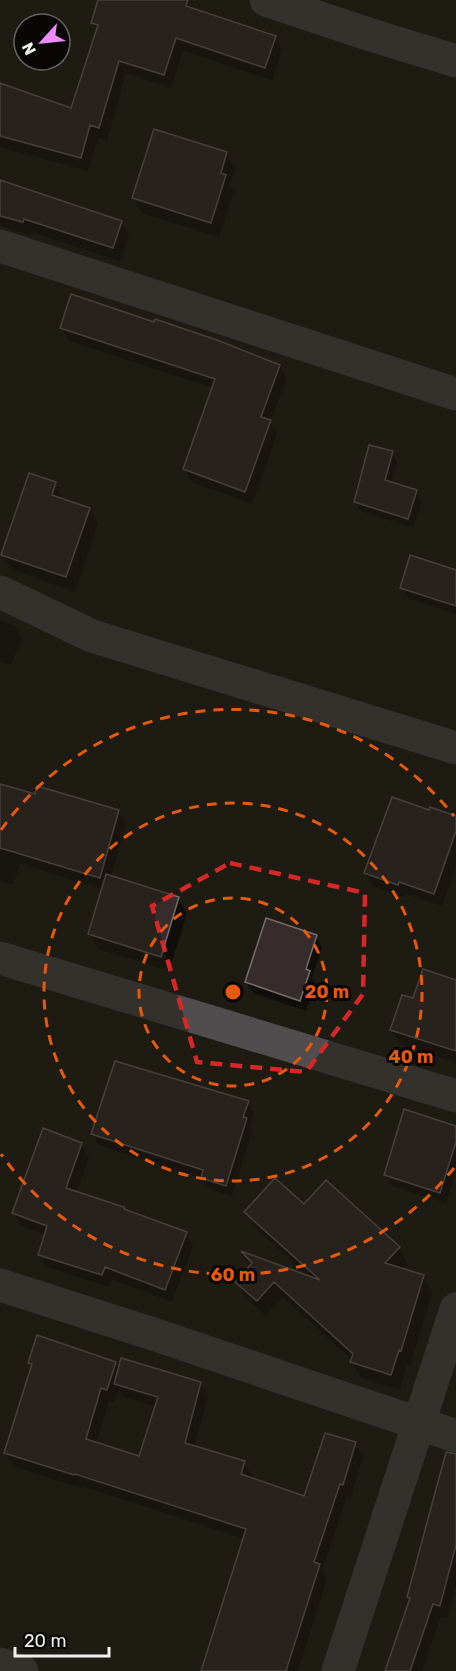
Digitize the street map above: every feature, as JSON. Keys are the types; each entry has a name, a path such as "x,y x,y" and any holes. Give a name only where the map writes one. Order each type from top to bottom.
{"street":[{"path":"266,0 456,61"},
{"path":"0,246 456,394"},
{"path":"0,592 92,636 456,748"},
{"path":"0,958 456,1096"},
{"path":"0,1285 456,1436"},
{"path":"338,1671 456,1310"},
{"path":"0,1664 22,1671"}],"highlighted area":[{"path":"230,863 365,893 363,994 306,1072 197,1062 152,906"}],"building":[{"path":"98,0 188,0 186,6 276,36 265,68 176,38 164,75 119,61 99,128 90,125 81,158 0,136 0,83 71,108 98,25 91,23"},
{"path":"154,129 227,152 221,173 226,175 211,223 132,198"},
{"path":"0,180 122,221 113,248 24,219 23,222 0,216"},
{"path":"71,294 217,340 280,365 261,417 271,420 245,492 183,469 215,379 60,328"},
{"path":"369,445 393,451 385,480 417,490 408,519 354,502"},
{"path":"29,473 56,482 52,495 90,508 66,577 1,555"},
{"path":"410,555 456,570 456,606 400,588"},
{"path":"0,784 35,794 37,786 119,810 100,878 0,848"},
{"path":"392,797 429,810 430,807 456,816 456,831 434,894 364,873"},
{"path":"106,874 179,897 161,957 88,934"},
{"path":"266,918 317,935 306,969 310,971 300,1001 245,982"},
{"path":"423,969 456,980 456,1051 390,1030 402,995 413,998"},
{"path":"115,1061 249,1101 243,1117 247,1118 226,1186 201,1178 203,1170 91,1134"},
{"path":"404,1109 456,1126 456,1142 440,1193 384,1175"},
{"path":"43,1128 82,1143 66,1188 124,1207 124,1209 187,1232 165,1290 105,1267 102,1275 38,1255 47,1226 12,1213"},
{"path":"275,1178 304,1204 326,1180 400,1247 385,1263 424,1275 401,1351 399,1350 391,1375 350,1362 353,1354 274,1282 257,1301 235,1282 252,1263 241,1251 320,1280 244,1212"},
{"path":"37,1335 116,1362 107,1390 101,1388 86,1439 139,1456 158,1397 114,1384 121,1358 201,1382 185,1443 245,1461 241,1474 304,1496 325,1433 356,1442 343,1485 340,1484 314,1562 320,1564 286,1671 201,1671 246,1529 4,1453 32,1364 28,1363"},
{"path":"446,1452 456,1454 456,1545 440,1606 433,1604 410,1671 385,1671 410,1598 407,1597"}]}
